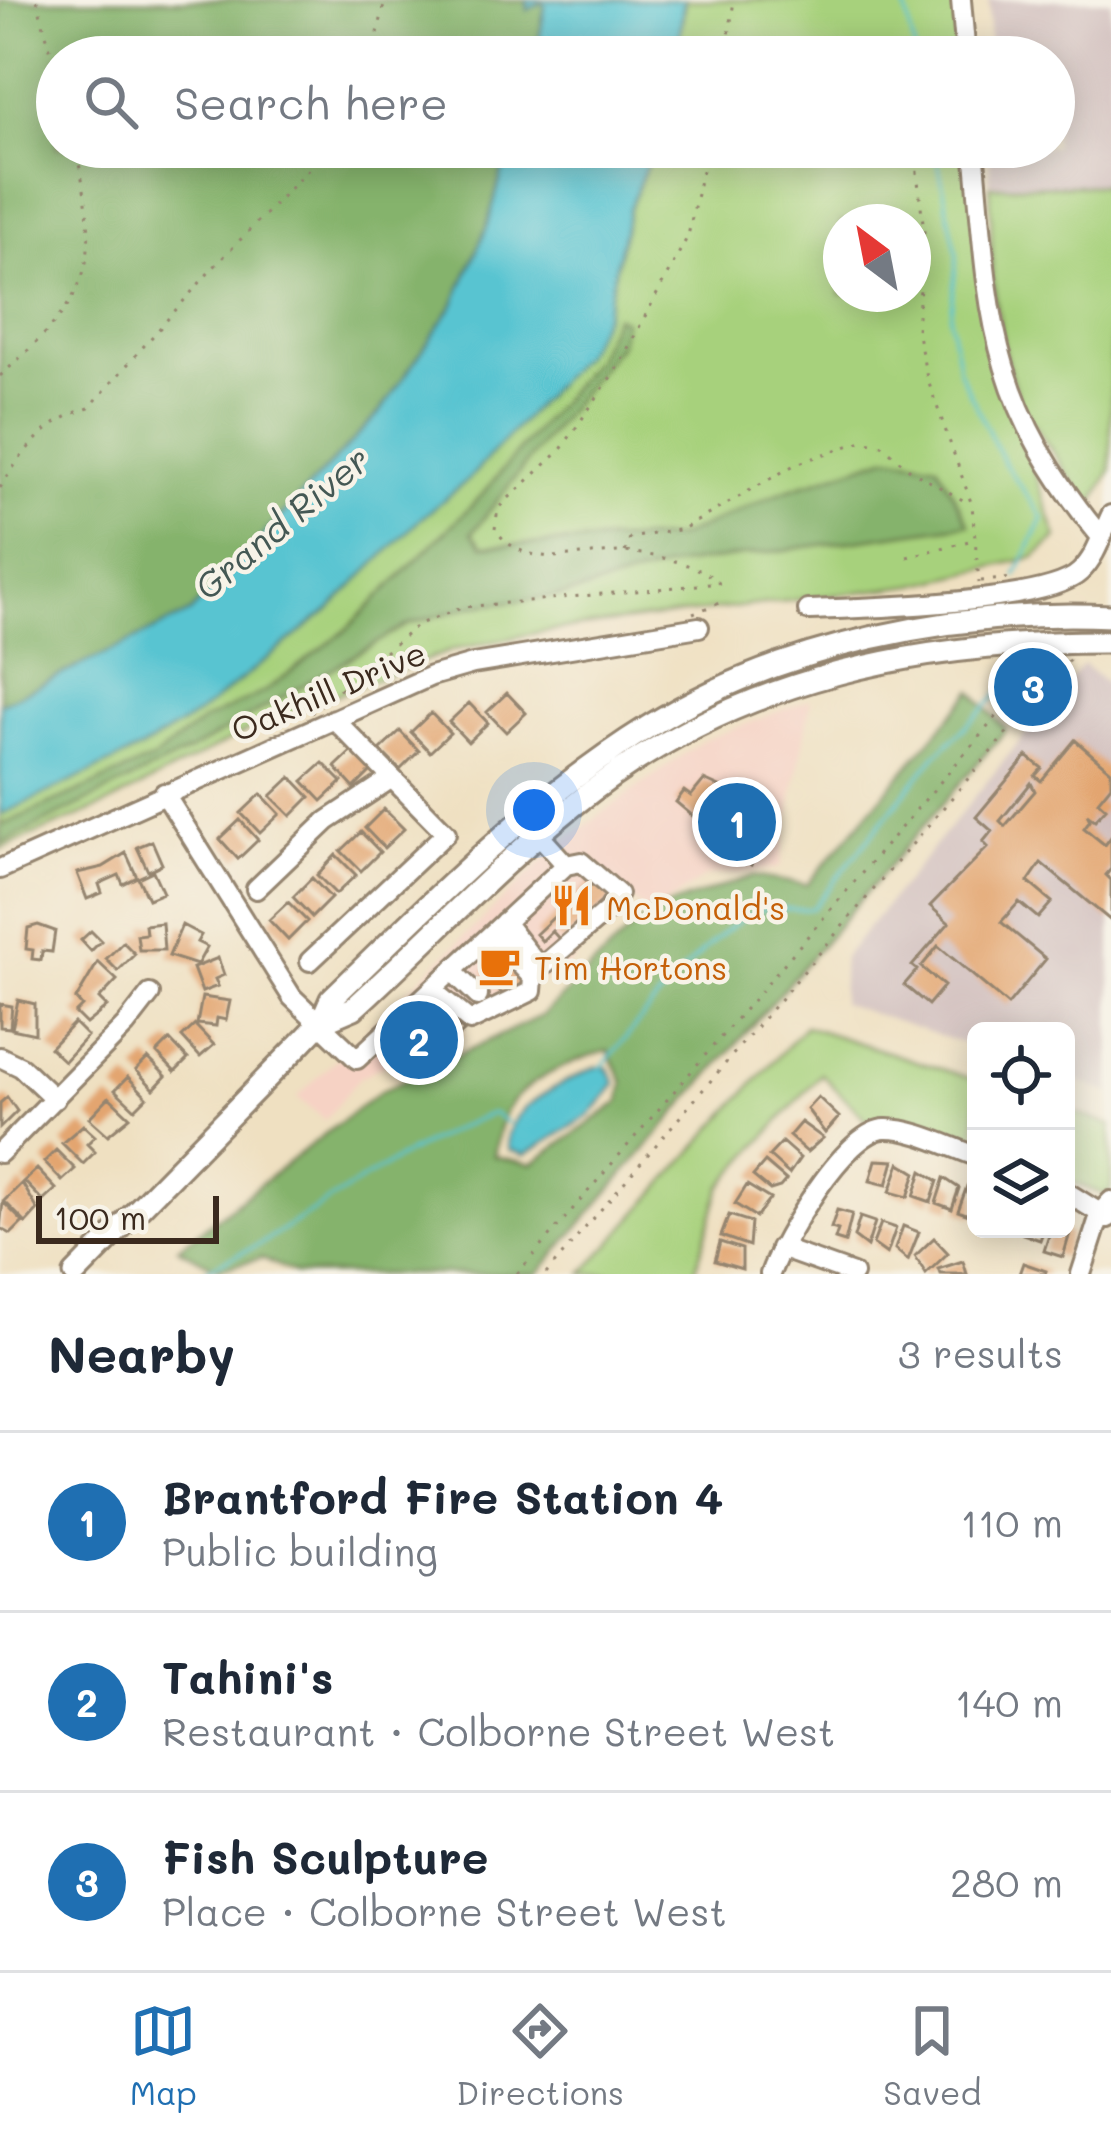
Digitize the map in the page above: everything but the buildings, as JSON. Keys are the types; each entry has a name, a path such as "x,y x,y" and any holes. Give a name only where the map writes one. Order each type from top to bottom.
{"main road":[{"path":"75,1274 321,1022 331,999 495,842 649,726 782,664 940,625 1014,617 1111,616"},
{"path":"321,1022 354,1007 595,789 711,718 840,670 962,646 1111,642"}],"street":[{"path":"961,0 964,36"},
{"path":"976,168 989,317 1012,403 1060,489 1101,537"},
{"path":"808,610 917,605 1058,586 1078,574 1111,515"},
{"name":"Oakhill Drive","path":"0,869 310,729 473,664 699,627"},
{"path":"310,961 446,833 334,719"},
{"path":"256,889 327,821 392,778"},
{"path":"164,793 292,997 357,1059 432,990 498,928 566,865 581,862 618,894 544,964 535,962 521,940 498,928"},
{"path":"540,836 566,865"},
{"path":"432,990 464,1019 474,1021 532,992 534,980 498,928"},
{"path":"452,971 478,996"},
{"path":"0,1153 150,994"},
{"path":"0,1058 20,1067 55,1099"},
{"path":"770,1274 797,1215 866,1135 895,1130 967,1153"},
{"path":"1075,1196 1108,1212 1081,1274"},
{"path":"780,1249 853,1274"}],"path":[{"path":"38,0 47,36"},
{"path":"378,36 386,0"},
{"path":"729,36 734,0"},
{"path":"0,376 46,336 82,287 89,231 78,168"},
{"path":"0,488 32,441 62,416 89,408 211,270 310,168"},
{"path":"703,168 688,236 619,365 560,452 498,508 495,529 507,547 526,554 625,552 707,572 722,583 723,590"},
{"path":"916,168 924,232 917,330 927,378 972,506 979,581 1017,577"},
{"path":"625,552 630,538 683,529 796,464 862,441 882,445 911,471 972,506"},
{"path":"908,556 975,540"},
{"path":"310,729 310,712 419,624 464,607 722,583"},
{"path":"517,1274 1054,650"},
{"path":"546,1274 1076,652"}],"shaded area":[{"path":"989,0 1111,0 1111,185 990,186 990,168 1075,168 1075,36 989,36"},
{"path":"1083,664 1111,687 1111,1093 1075,1081 1075,1022 967,1022 967,1045 841,1003 843,958"},
{"path":"811,699 780,868 707,876 650,914 627,895 568,966 359,1078 325,1120 297,1097 564,841 702,741"}],"green space":[{"path":"0,0 527,0 528,9 542,1 540,36 36,36 36,168 503,168 488,224 454,304 381,411 190,613 0,704"},
{"path":"685,0 959,0 963,36 680,36"},
{"path":"646,168 976,168 1012,403 1057,538 1035,557 915,585 540,632 453,650 264,722 109,804 0,849 0,815 65,784 468,480 605,314 629,209"},
{"path":"1111,185 1111,470 1091,508 1019,403 994,314 990,186"},
{"path":"615,316 624,321 620,343 472,533 483,546 678,538 784,491 889,456 937,464 969,524 677,565 567,595 472,606 409,624 190,751 0,844 0,826 153,759 203,721 264,692 345,631 481,496 595,359"},
{"path":"972,691 1006,730 538,1274 296,1274 262,1258 218,1269 178,1248 379,1092 543,1015 649,913 752,876 807,885","holes":["608,1051 624,1083 620,1102 532,1164 494,1156 507,1109 526,1089 553,1072"]},
{"path":"805,1026 967,1077 967,1144 892,1118 868,1121 821,1074 721,1187 694,1274 583,1274"},
{"path":"1075,1113 1111,1125 1111,1189 1105,1195 1075,1183"}],"water":[{"path":"527,0 684,0 680,36 540,36 545,6 542,2 528,10"},
{"name":"Grand River","path":"503,168 646,168 629,209 605,314 584,353 468,480 420,519 329,610 198,714 141,749 0,815 0,704 190,613 381,411 454,304 488,224"},
{"path":"595,1067 608,1068 616,1084 590,1115 525,1155 509,1150 508,1136 523,1110"}],"waterway":[{"path":"904,0 912,36"},
{"path":"939,168 957,255 950,319 959,371 1004,463 1043,518 1016,576"},
{"path":"600,1069 677,978 724,932 766,909 813,908 934,757 994,699 1016,669"},
{"path":"202,1274 433,1140 492,1113 508,1123"}],"place":[{"name":"Fish Sculpture","path":"1033,687"},
{"name":"Brantford Fire Station 4","path":"737,822"},
{"name":"McDonald's","path":"572,906"},
{"name":"Tim Hortons","path":"500,966"},
{"name":"Tahini's","path":"419,1040"}]}
